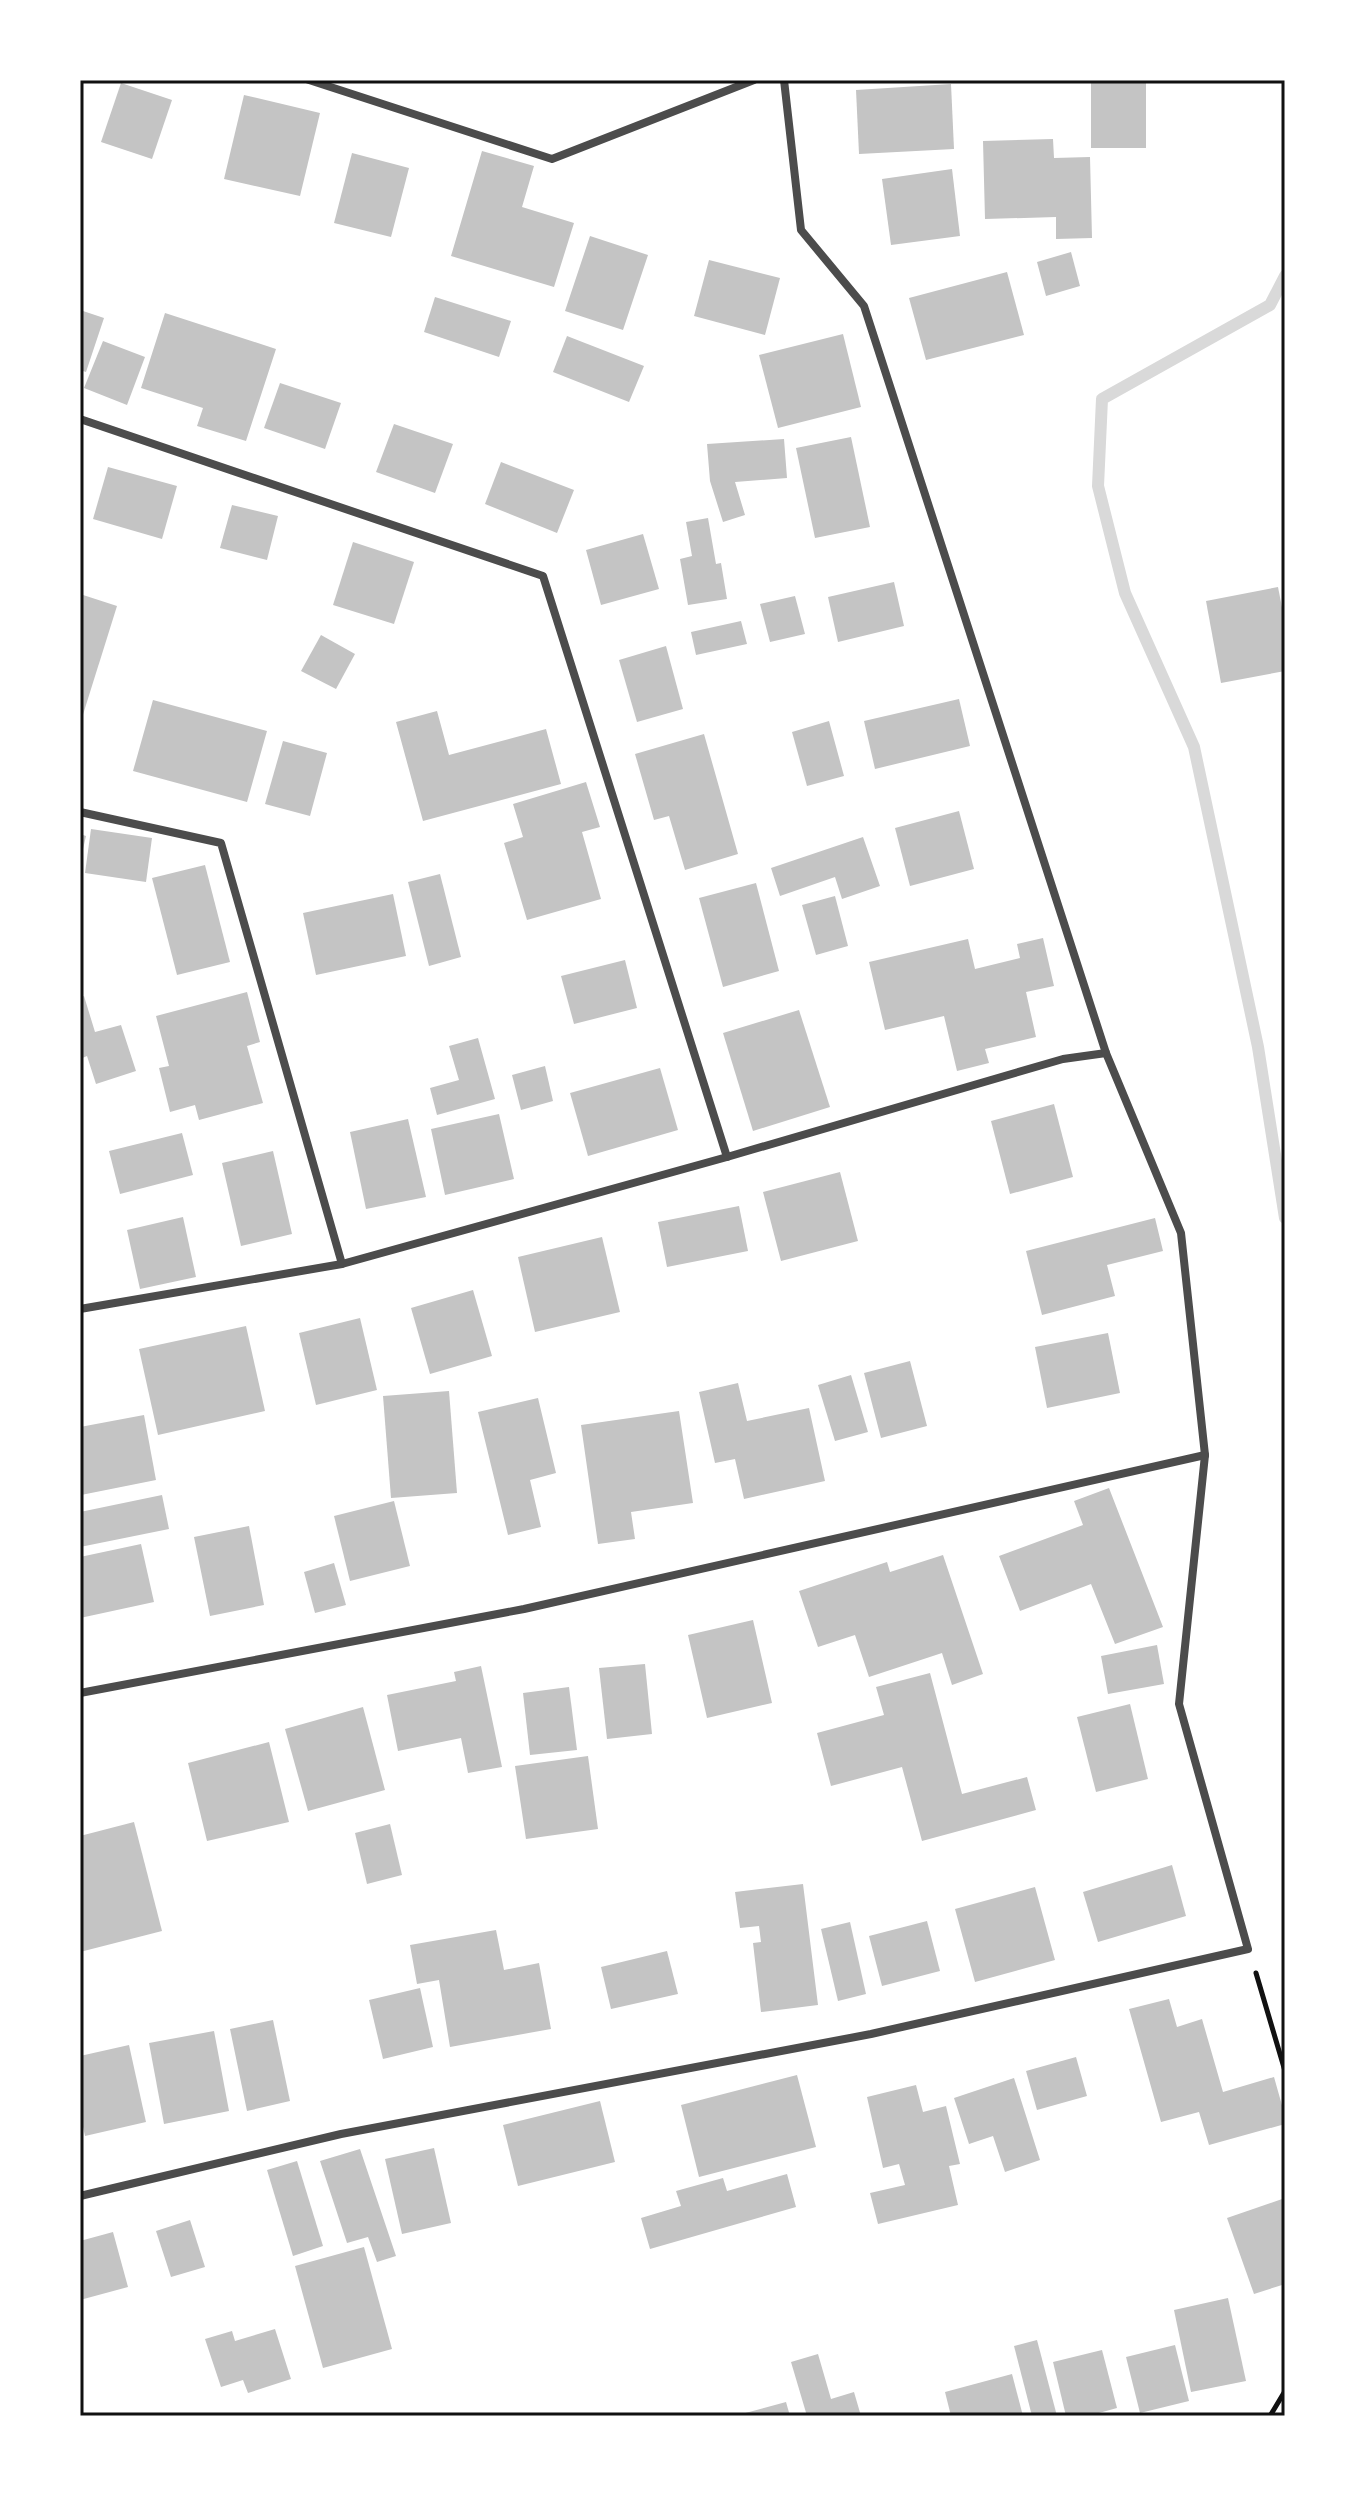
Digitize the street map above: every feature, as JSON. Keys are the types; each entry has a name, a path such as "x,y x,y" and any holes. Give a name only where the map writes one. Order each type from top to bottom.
{"street":[{"path":"309,80 552,159 754,80"},
{"path":"80,2196 341,2134 871,2034 1248,1949 1179,1704 1205,1455 1181,1233 1106,1053 864,306 801,230 784,80"},
{"path":"80,419 543,576 727,1157"},
{"path":"80,812 221,843 342,1264"},
{"path":"80,1309 342,1264 1063,1059 1106,1053"},
{"path":"80,1693 524,1609 1205,1455"}],"path":[{"path":"1248,1949 1285,2071"},
{"path":"1270,2416 1285,2391"}],"building":[{"path":"1091,80 1146,80 1146,148 1091,148"},
{"path":"121,83 172,100 152,159 101,142"},
{"path":"951,84 954,149 859,154 856,90"},
{"path":"244,95 320,113 300,196 224,179"},
{"path":"1053,139 1054,158 1090,157 1092,238 1056,239 1056,217 985,219 983,141"},
{"path":"482,151 534,166 522,207 574,223 554,287 451,256"},
{"path":"352,153 409,168 391,237 334,223"},
{"path":"952,169 960,236 891,245 882,179"},
{"path":"590,236 648,255 623,330 565,311"},
{"path":"1071,252 1080,286 1046,296 1037,262"},
{"path":"709,260 780,278 765,335 694,316"},
{"path":"1007,272 1024,335 926,360 909,298"},
{"path":"435,297 511,321 499,357 424,332"},
{"path":"80,310 104,318 86,372 80,370"},
{"path":"165,313 276,349 246,441 197,426 203,408 141,388"},
{"path":"843,334 861,407 778,428 759,355"},
{"path":"567,336 644,366 629,402 553,372"},
{"path":"103,341 145,357 127,405 84,388"},
{"path":"280,383 341,403 325,449 264,428"},
{"path":"394,424 453,444 435,493 376,472"},
{"path":"851,437 870,527 815,538 796,448"},
{"path":"784,439 787,478 735,482 745,515 723,522 710,481 707,444"},
{"path":"501,462 574,490 557,533 485,504"},
{"path":"108,467 177,486 162,539 93,519"},
{"path":"232,505 278,516 267,560 220,548"},
{"path":"708,518 716,564 721,563 727,599 688,605 680,559 692,556 686,522"},
{"path":"643,534 659,589 601,605 586,550"},
{"path":"353,542 414,562 394,624 333,605"},
{"path":"894,582 904,626 838,642 828,597"},
{"path":"1278,587 1285,623 1285,671 1221,683 1206,601"},
{"path":"80,594 117,606 81,721 80,721"},
{"path":"795,596 805,634 770,642 760,604"},
{"path":"741,621 747,644 696,655 691,632"},
{"path":"321,635 355,654 336,689 301,671"},
{"path":"666,646 683,709 637,722 619,660"},
{"path":"959,699 970,746 875,769 864,721"},
{"path":"153,700 267,731 247,802 133,771"},
{"path":"437,711 449,755 546,729 561,784 423,821 396,722"},
{"path":"829,721 844,776 807,786 792,732"},
{"path":"704,734 738,854 685,870 669,816 654,820 635,754"},
{"path":"283,741 327,753 310,816 265,804"},
{"path":"586,782 600,827 582,832 601,899 527,920 504,843 523,837 513,804"},
{"path":"959,811 974,869 910,886 895,828"},
{"path":"91,829 152,838 146,882 85,873"},
{"path":"80,834 86,836 81,858 80,858"},
{"path":"863,837 880,886 842,899 835,877 780,896 771,868"},
{"path":"205,865 230,962 177,975 152,878"},
{"path":"440,874 461,957 429,966 408,882"},
{"path":"756,883 779,971 723,987 699,898"},
{"path":"393,894 406,956 316,975 303,913"},
{"path":"835,896 848,946 816,955 802,905"},
{"path":"1043,938 1054,986 1026,992 1036,1037 985,1049 989,1063 957,1071 944,1016 885,1030 869,962 968,939 975,969 1020,958 1017,944"},
{"path":"625,960 637,1008 574,1024 561,976"},
{"path":"247,992 260,1042 247,1046 263,1103 199,1120 195,1105 170,1112 159,1068 169,1066 156,1016"},
{"path":"84,996 95,1032 121,1025 136,1071 96,1084 87,1056 80,1059 80,998"},
{"path":"799,1010 830,1107 753,1131 723,1033"},
{"path":"478,1038 495,1099 437,1115 430,1088 459,1080 449,1046"},
{"path":"545,1066 553,1101 521,1110 512,1075"},
{"path":"660,1068 678,1130 588,1156 570,1093"},
{"path":"1054,1104 1073,1177 1010,1194 991,1121"},
{"path":"499,1114 514,1179 445,1195 431,1129"},
{"path":"408,1119 426,1197 366,1209 350,1132"},
{"path":"182,1133 193,1175 120,1194 109,1151"},
{"path":"273,1151 292,1234 241,1246 222,1163"},
{"path":"840,1172 858,1241 781,1261 763,1192"},
{"path":"739,1206 748,1251 667,1267 658,1222"},
{"path":"183,1217 196,1277 140,1289 127,1230"},
{"path":"1155,1218 1163,1251 1107,1265 1115,1296 1042,1315 1026,1251"},
{"path":"602,1237 620,1312 535,1332 518,1257"},
{"path":"473,1290 492,1356 430,1374 411,1308"},
{"path":"360,1318 377,1390 316,1405 299,1333"},
{"path":"246,1326 265,1411 158,1435 139,1349"},
{"path":"1108,1333 1120,1393 1047,1408 1035,1347"},
{"path":"910,1361 927,1426 881,1438 864,1373"},
{"path":"851,1375 868,1432 835,1441 818,1385"},
{"path":"738,1383 747,1421 809,1408 825,1481 744,1499 735,1459 715,1463 699,1392"},
{"path":"449,1391 457,1493 391,1498 383,1396"},
{"path":"538,1398 556,1473 530,1480 541,1527 508,1535 478,1412"},
{"path":"679,1411 693,1503 631,1512 635,1539 598,1544 581,1425"},
{"path":"144,1415 156,1480 81,1495 80,1427"},
{"path":"1109,1488 1163,1627 1115,1644 1091,1584 1020,1611 999,1556 1083,1525 1074,1501"},
{"path":"162,1495 169,1529 80,1547 80,1512"},
{"path":"394,1501 410,1566 350,1581 334,1516"},
{"path":"249,1526 264,1605 210,1616 194,1537"},
{"path":"141,1544 154,1602 80,1618 80,1557"},
{"path":"943,1555 983,1674 952,1685 942,1653 869,1677 855,1635 818,1647 799,1591 887,1562 890,1572"},
{"path":"334,1563 346,1605 315,1613 304,1572"},
{"path":"753,1620 772,1703 707,1718 688,1635"},
{"path":"1157,1645 1164,1684 1108,1694 1101,1656"},
{"path":"645,1664 652,1734 607,1739 599,1668"},
{"path":"481,1666 502,1767 468,1773 461,1738 398,1751 387,1695 456,1681 454,1672"},
{"path":"930,1673 962,1794 1027,1777 1036,1810 922,1841 902,1767 831,1786 817,1733 884,1715 876,1687"},
{"path":"569,1687 577,1750 530,1755 523,1693"},
{"path":"1130,1704 1148,1779 1096,1792 1077,1717"},
{"path":"363,1707 385,1790 308,1811 285,1729"},
{"path":"269,1742 289,1822 207,1841 188,1763"},
{"path":"588,1756 598,1829 526,1839 515,1766"},
{"path":"134,1822 162,1931 80,1952 80,1836"},
{"path":"390,1824 402,1875 367,1884 355,1833"},
{"path":"1172,1865 1186,1916 1098,1942 1083,1892"},
{"path":"803,1884 818,2005 761,2012 753,1943 761,1942 759,1926 740,1928 735,1892"},
{"path":"1035,1887 1055,1960 975,1982 955,1909"},
{"path":"927,1921 940,1971 882,1986 869,1936"},
{"path":"850,1922 866,1994 838,2001 821,1929"},
{"path":"496,1930 504,1970 539,1963 551,2029 450,2047 439,1980 417,1984 410,1945"},
{"path":"667,1951 678,1994 611,2009 601,1967"},
{"path":"420,1988 433,2047 383,2059 369,2000"},
{"path":"1169,1999 1177,2027 1202,2019 1223,2092 1274,2077 1285,2124 1209,2145 1199,2112 1161,2122 1129,2009"},
{"path":"273,2020 290,2101 247,2111 230,2029"},
{"path":"214,2031 229,2111 164,2124 149,2043"},
{"path":"129,2045 146,2122 85,2136 80,2113 80,2056"},
{"path":"1076,2057 1087,2096 1037,2110 1026,2071"},
{"path":"797,2075 816,2147 699,2177 681,2105"},
{"path":"1014,2078 1040,2160 1005,2172 993,2136 969,2144 954,2098"},
{"path":"916,2085 923,2112 946,2106 960,2164 949,2166 958,2205 878,2224 870,2193 905,2185 899,2164 883,2168 867,2097"},
{"path":"600,2101 615,2162 518,2186 503,2125"},
{"path":"434,2148 451,2223 402,2234 385,2159"},
{"path":"360,2149 396,2256 377,2262 368,2237 347,2243 320,2161"},
{"path":"297,2161 323,2246 293,2256 267,2170"},
{"path":"787,2174 796,2207 650,2249 641,2218 681,2206 676,2191 723,2178 727,2191"},
{"path":"1285,2198 1285,2284 1254,2294 1227,2218"},
{"path":"190,2220 205,2267 171,2277 156,2231"},
{"path":"113,2232 128,2287 80,2300 80,2241"},
{"path":"364,2247 392,2349 323,2368 295,2266"},
{"path":"1228,2298 1246,2381 1191,2392 1174,2310"},
{"path":"275,2329 291,2379 248,2393 243,2380 221,2387 205,2339 232,2331 235,2341"},
{"path":"1037,2340 1057,2416 1032,2416 1014,2346"},
{"path":"1175,2345 1189,2401 1140,2413 1126,2357"},
{"path":"1102,2350 1117,2408 1088,2416 1066,2416 1053,2362"},
{"path":"818,2354 831,2399 854,2392 861,2416 807,2416 791,2362"},
{"path":"1012,2374 1023,2416 951,2416 945,2392"},
{"path":"786,2402 790,2416 738,2416 738,2415"}],"waterway":[{"path":"1285,276 1270,305 1102,399 1098,486 1125,593 1194,747 1258,1047 1285,1218"}]}
